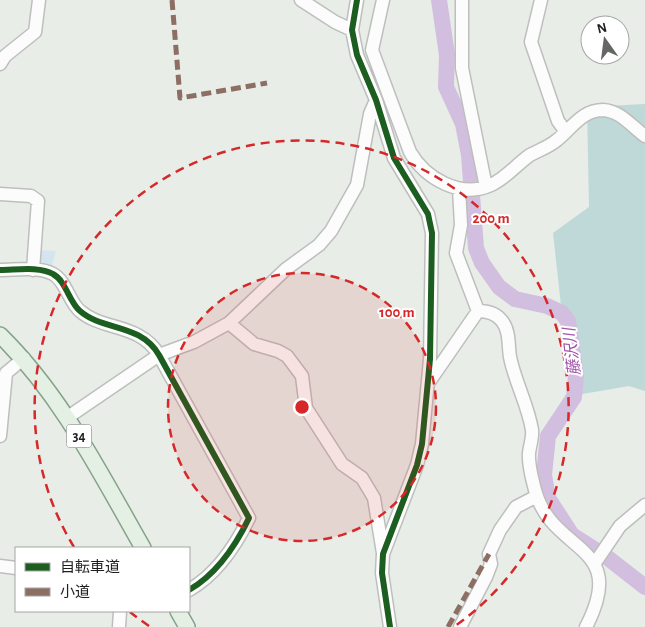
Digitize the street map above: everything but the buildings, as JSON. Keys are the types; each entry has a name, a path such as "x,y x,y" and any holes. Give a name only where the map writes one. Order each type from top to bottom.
{"main road":[{"name":"34","path":"0,335 24,358 68,417 142,547"},
{"path":"178,612 186,627"}],"street":[{"path":"0,64 5,56 35,32 39,0"},
{"path":"301,0 335,22 352,30"},
{"path":"357,0 352,30 357,55 376,100 394,158 428,214 432,226 428,384 422,444 417,465 383,554"},
{"path":"383,0 372,50 410,152 416,163 428,175 461,189 492,185 531,154 556,142 588,112 604,110 614,112 645,136"},
{"path":"462,0 462,68 484,187"},
{"path":"541,0 531,42 558,121 566,132"},
{"path":"68,417 160,355 194,342 229,323 286,269 319,245 331,231 357,185 370,114 376,100"},
{"path":"461,189 461,225 456,254 478,311"},
{"path":"0,194 31,196 38,201 33,270"},
{"path":"0,270 45,271 55,275 79,311 88,317 132,331 152,346 160,355 249,518 239,539 210,576 190,589"},
{"path":"428,384 478,311"},
{"path":"478,311 493,313 502,320 506,327 513,373 523,397 532,430 530,461 537,496 559,531 582,549 595,563 600,592 586,627"},
{"path":"229,323 254,344 278,351 287,356 302,376 306,408 342,464 362,478 374,498 383,554 382,573 390,627"},
{"path":"0,436 6,373 24,358"},
{"path":"460,627 486,577 491,564 489,554 491,547 500,530 516,507 537,496"},
{"path":"595,563 620,526 645,505"},
{"path":"0,566 15,568"},
{"path":"119,627 120,612"}],"shaded area":[{"path":"645,104 645,391 629,386 571,396 553,233 589,207 587,107"},
{"path":"38,250 56,251 51,269 41,266 37,261"}],"waterway":[{"name":"藤沢川","path":"439,0 447,55 446,87 463,124 469,155 476,248 482,263 499,287 515,299 547,306 562,313 568,321 576,376 574,397 548,436 544,475 548,498 572,535 608,558 645,587"}],"marked path":[{"path":"172,0 180,98 267,83"},
{"path":"448,627 489,554"}],"cycle path":[{"path":"357,0 352,30 357,55 376,100 394,158 428,214 432,233 430,359 422,444 417,465 383,554 382,573 390,627"},
{"path":"0,270 34,269 53,274 61,281 80,311 99,322 142,337 159,355 249,518 238,539 217,568 190,589"}]}
